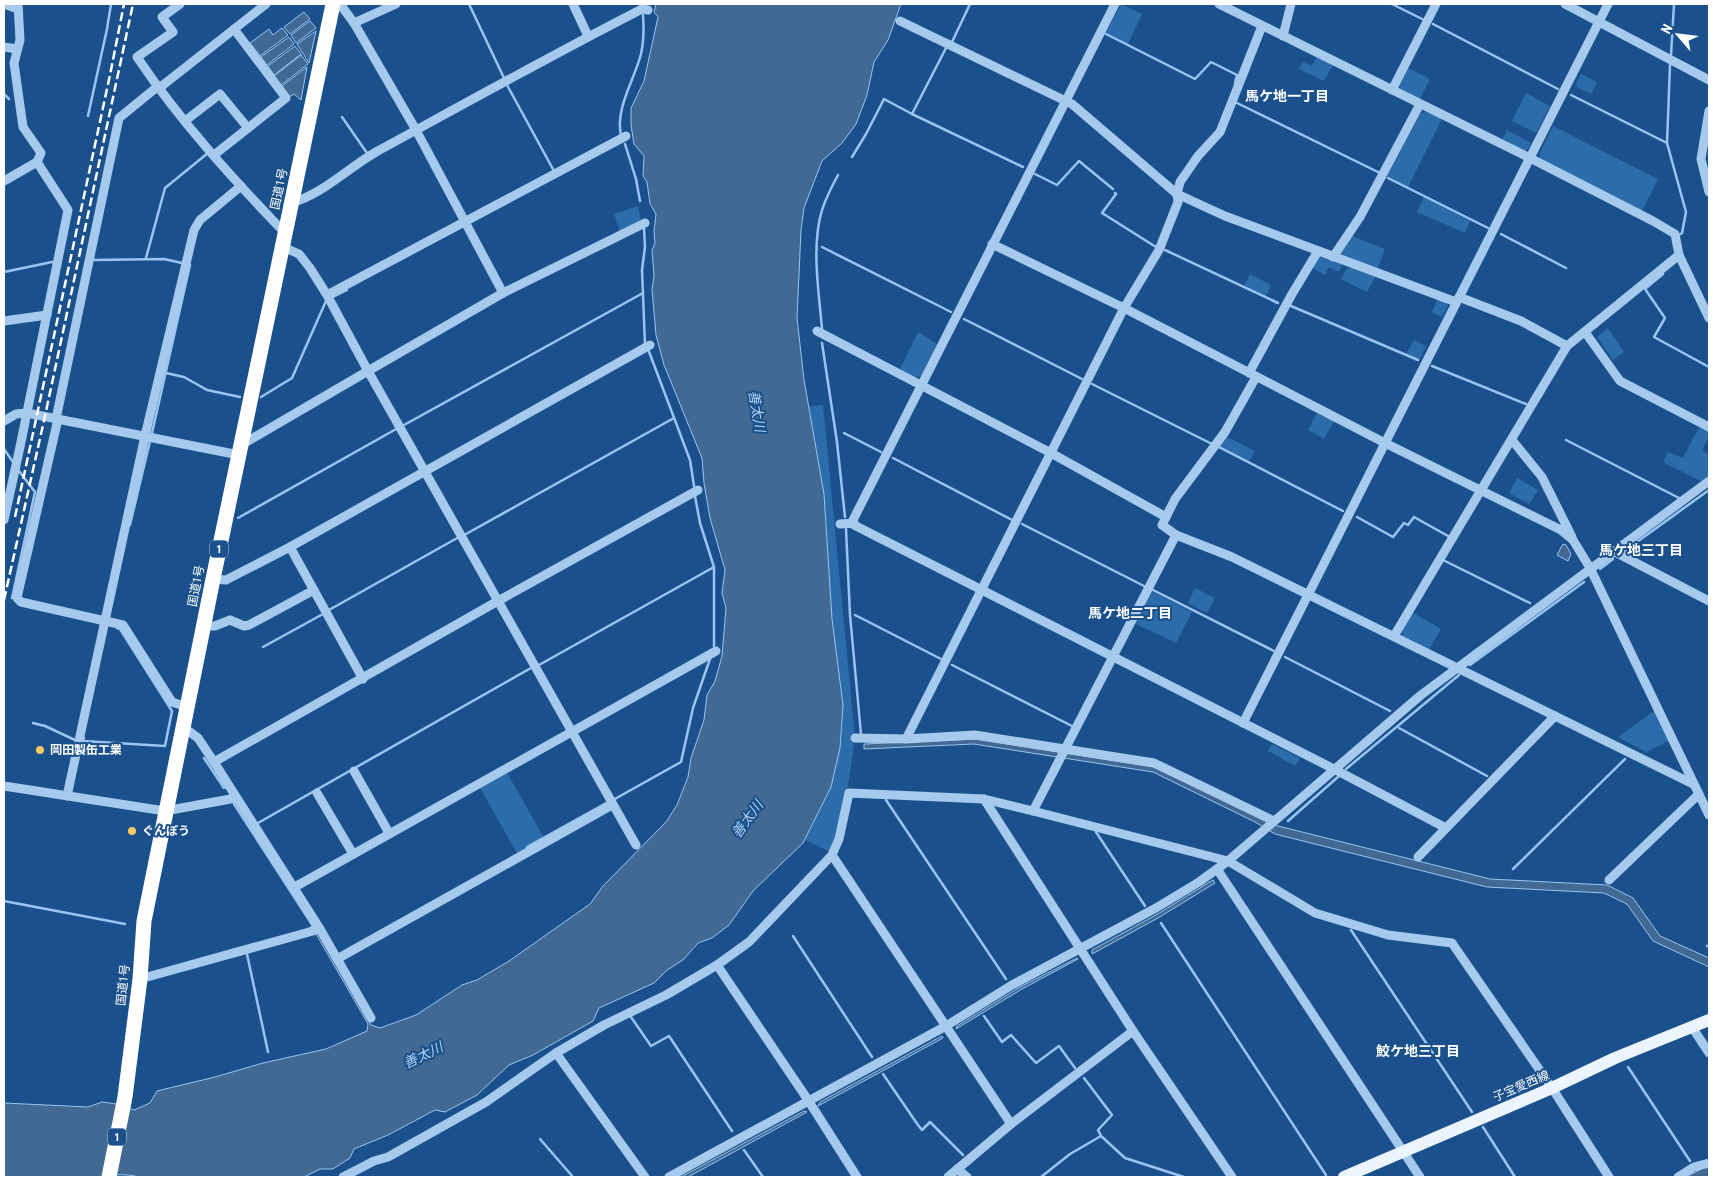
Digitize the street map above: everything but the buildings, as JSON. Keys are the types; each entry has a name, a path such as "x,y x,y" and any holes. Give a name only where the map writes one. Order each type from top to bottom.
{"highway":[{"name":"国道1号","path":"109,1177 125,1097 140,979 144,921 203,626 333,4"}],"main road":[{"name":"子宝愛西線","path":"1344,1177 1552,1088 1614,1058 1709,1020"}],"street":[{"path":"4,4 18,6 20,40 14,63 23,127 41,153 37,162 4,181"},
{"path":"180,4 162,18 173,32 137,58 185,121 284,240 310,268 327,295 636,845"},
{"path":"187,707 172,702 123,625 21,602 17,598 57,419 119,118 266,4"},
{"path":"340,4 354,24 416,130 503,293"},
{"path":"354,24 396,4"},
{"path":"573,4 588,36"},
{"path":"1115,4 853,520 854,525 1446,828"},
{"path":"1219,4 1530,158 1675,234 1679,256 1709,318"},
{"path":"1283,36 1291,4"},
{"path":"1392,90 1436,4"},
{"path":"1564,4 1709,80"},
{"path":"1243,723 1608,4"},
{"path":"292,203 306,198 364,159 588,36 642,9 648,10"},
{"path":"900,21 1065,100 1177,194 1225,216 1318,251 1521,321 1567,346"},
{"path":"906,740 1124,308 1159,250 1178,202 1177,194 1180,182 1198,156 1220,132 1262,26"},
{"path":"214,154 286,98 234,29"},
{"path":"4,47 17,49"},
{"path":"185,121 220,94 248,128"},
{"path":"1333,256 1360,217 1420,104"},
{"path":"1709,111 1701,159 1709,192"},
{"path":"327,295 626,136"},
{"path":"4,520 68,210 37,162"},
{"path":"67,796 145,436 194,230 200,220 241,186"},
{"path":"4,421 16,414 27,413 145,436 240,450 368,371 503,293 646,223"},
{"path":"992,244 1124,308 1385,443 1561,530 1573,540"},
{"path":"1318,251 1292,294 1225,432 1175,499 1162,525 1176,535 1232,557 1693,784"},
{"path":"1394,636 1567,346 1679,256"},
{"path":"4,321 47,315"},
{"path":"816,331 1052,452 1166,517"},
{"path":"1585,332 1620,381 1709,427"},
{"path":"213,579 226,580 290,547 650,345"},
{"path":"1512,440 1542,477 1573,540 1590,568 1709,815"},
{"path":"669,1177 946,1026 1012,985 1156,908 1199,882 1264,830 1421,695 1709,481"},
{"path":"214,762 698,490"},
{"path":"840,524 854,523"},
{"path":"1033,811 1176,535"},
{"path":"290,547 363,678"},
{"path":"1613,551 1709,601"},
{"path":"203,626 215,626 230,620 244,626 249,625 314,590"},
{"path":"293,888 716,652"},
{"path":"1418,857 1555,716"},
{"path":"183,727 198,738 214,762 320,929 371,1018"},
{"path":"856,738 906,740 975,735 1063,754 1154,763 1274,821"},
{"path":"354,771 389,834"},
{"path":"4,786 165,812 236,798"},
{"path":"317,793 353,854"},
{"path":"343,1177 374,1160 388,1157 486,1102 556,1052 604,1025 666,995 717,965 749,942 832,855 839,839 849,793 984,799 1033,811 1228,860 1315,913 1388,935 1452,943 1552,1088 1609,1177"},
{"path":"1609,880 1699,794"},
{"path":"984,799 1133,1030 1232,1177"},
{"path":"337,959 612,805"},
{"path":"832,855 1011,1124"},
{"path":"1217,869 1420,1177"},
{"path":"140,979 320,929"},
{"path":"717,965 808,1100 857,1177"},
{"path":"1692,1028 1709,1053"},
{"path":"948,1177 1011,1124 1133,1030"},
{"path":"556,1052 645,1177"},
{"path":"1678,1177 1694,1167 1709,1163"},
{"path":"957,1169 967,1177"}],"shaded area":[{"path":"1121,4 1142,14 1128,44 1106,33"},
{"path":"1317,57 1333,65 1324,81 1299,69 1303,62 1312,66"},
{"path":"1408,68 1430,79 1420,99 1400,90 1399,86"},
{"path":"1581,74 1597,82 1591,94 1575,86"},
{"path":"1526,93 1550,106 1536,133 1512,121"},
{"path":"1427,111 1442,119 1408,187 1387,176 1420,114"},
{"path":"1553,126 1658,179 1642,211 1540,159 1539,155"},
{"path":"1507,130 1531,143 1528,149 1523,151 1502,140"},
{"path":"1424,197 1470,221 1465,233 1417,212"},
{"path":"638,206 641,222 620,232 614,214"},
{"path":"1352,236 1385,249 1377,270 1339,254"},
{"path":"1321,255 1343,263 1339,272 1329,267 1325,275 1311,267"},
{"path":"1351,267 1376,276 1367,292 1341,279 1346,270"},
{"path":"1250,274 1271,285 1266,296 1244,286"},
{"path":"1438,298 1446,301 1448,305 1442,317 1432,312"},
{"path":"1608,328 1624,352 1613,360 1597,337"},
{"path":"918,332 937,344 921,376 914,377 900,369"},
{"path":"1414,340 1426,346 1420,359 1406,354"},
{"path":"823,405 855,738 847,793 831,852 805,840 831,787 840,748 843,705 832,619 824,494 808,407"},
{"path":"1317,413 1334,421 1324,439 1308,430"},
{"path":"1700,425 1709,430 1709,436 1702,450 1709,455 1709,475 1701,481 1663,462 1668,452 1683,458"},
{"path":"1225,436 1255,451 1248,463 1217,448"},
{"path":"1517,478 1538,490 1529,504 1509,493"},
{"path":"1195,588 1215,598 1207,613 1188,603"},
{"path":"1151,591 1192,612 1176,643 1134,623"},
{"path":"1412,612 1441,629 1429,649 1403,636 1402,630"},
{"path":"1654,711 1669,741 1646,752 1618,737"},
{"path":"1272,744 1300,758 1295,766 1268,751"},
{"path":"506,771 544,838 517,853 479,786"}],"water":[{"name":"善太川","path":"656,4 901,4 888,40 874,62 867,95 856,124 842,143 822,161 804,208 801,230 797,318 804,380 824,494 832,619 843,705 840,748 831,787 803,843 753,891 729,925 712,938 698,943 684,959 666,971 654,983 599,1008 593,1021 533,1055 509,1065 477,1095 445,1112 435,1110 388,1135 354,1149 350,1158 333,1169 320,1169 304,1177 140,1177 112,1175 103,1177 4,1177 4,1103 88,1107 102,1102 117,1104 134,1110 150,1103 157,1091 263,1063 326,1049 367,1031 368,1024 316,934 318,933 371,1025 380,1028 416,1015 462,985 477,980 509,961 590,904 603,886 666,822 677,805 688,777 691,758 704,720 707,695 715,681 722,656 726,608 722,593 725,570 710,518 702,458 664,365 656,335 652,290 654,276 652,250 655,243 656,214 650,204 647,182 643,176 644,156 634,144 631,125 631,108 644,81 658,17 654,12"},
{"path":"304,12 310,19 290,34 284,27"},
{"path":"310,21 316,28 296,43 291,35"},
{"path":"282,28 288,35 260,56 250,43 269,29 273,35"},
{"path":"316,31 309,63 297,44"},
{"path":"289,37 294,44 267,65 261,57"},
{"path":"295,46 301,54 274,75 268,66"},
{"path":"301,55 308,64 281,85 274,76"},
{"path":"307,67 301,100 294,94 289,97 282,86"},
{"path":"1563,544 1566,545 1571,554 1568,561 1557,555"},
{"path":"976,739 1154,767 1278,826 1490,879 1607,885 1633,898 1660,936 1709,958 1709,967 1653,941 1627,904 1604,893 1487,887 1275,834 1255,822 1153,772 974,744 864,749 864,744"},
{"path":"1213,880 1215,883 1158,918 1092,954 1092,950 1156,915"},
{"path":"1077,958 956,1029 957,1026 1020,987"},
{"path":"942,1036 943,1038 818,1106 820,1102"},
{"path":"804,1111 807,1112 688,1177 681,1177"},
{"path":"1709,1165 1709,1177 1686,1177"}],"waterway":[{"path":"88,116 111,4"},
{"path":"469,4 504,78"},
{"path":"952,42 970,4"},
{"path":"1392,4 1424,20"},
{"path":"1671,55 1674,4"},
{"path":"621,136 620,126 623,105 642,49 644,34 643,15"},
{"path":"1433,24 1558,89"},
{"path":"1106,34 1195,79 1211,62 1237,75 1235,83"},
{"path":"852,157 884,99 912,114 946,48"},
{"path":"1670,65 1667,143 1686,212 1682,233 1679,235"},
{"path":"507,85 554,171"},
{"path":"4,94 9,99"},
{"path":"1571,95 1667,143"},
{"path":"1237,103 1380,173"},
{"path":"912,114 1023,167"},
{"path":"342,117 367,153"},
{"path":"1709,139 1709,145"},
{"path":"625,144 636,179 640,201"},
{"path":"146,258 165,188 208,153"},
{"path":"1035,174 1057,185 1079,161 1113,189"},
{"path":"822,329 816,254 817,239 822,210 838,175"},
{"path":"1388,178 1488,228"},
{"path":"1115,193 1102,213 1156,247"},
{"path":"644,228 645,247 642,270 645,345"},
{"path":"1501,234 1566,268"},
{"path":"822,247 951,312"},
{"path":"1165,250 1278,303"},
{"path":"94,260 164,259 182,263"},
{"path":"4,272 52,262"},
{"path":"152,433 190,265"},
{"path":"1663,274 1645,289 1665,318 1654,337 1709,367"},
{"path":"333,297 347,290"},
{"path":"404,425 643,293"},
{"path":"261,397 292,378 326,301"},
{"path":"1291,306 1418,360"},
{"path":"964,319 1082,379"},
{"path":"822,343 837,442 845,517"},
{"path":"648,349 690,460 694,486"},
{"path":"1432,366 1526,404"},
{"path":"166,373 184,377 207,390 240,397"},
{"path":"1092,384 1212,444"},
{"path":"466,534 674,418"},
{"path":"238,518 398,428"},
{"path":"844,433 881,452"},
{"path":"1566,440 1679,498"},
{"path":"130,525 150,441"},
{"path":"1219,447 1343,511"},
{"path":"4,449 13,462"},
{"path":"893,458 1014,521"},
{"path":"12,598 35,492 19,471"},
{"path":"1623,552 1709,490"},
{"path":"695,496 700,523 714,567 714,646"},
{"path":"1357,517 1393,537 1404,523 1408,525 1414,517 1448,536"},
{"path":"1022,524 1144,586"},
{"path":"846,529 850,615 861,734"},
{"path":"329,610 459,537"},
{"path":"1600,569 1613,559"},
{"path":"1443,560 1530,603"},
{"path":"539,665 714,567"},
{"path":"1470,665 1584,582"},
{"path":"1153,590 1274,651"},
{"path":"263,647 323,614"},
{"path":"855,615 941,659"},
{"path":"84,738 83,741 165,746 172,711 120,629 117,628"},
{"path":"613,800 681,762 693,708 711,656"},
{"path":"1285,657 1390,711"},
{"path":"952,665 1072,726"},
{"path":"258,823 531,668"},
{"path":"1346,769 1459,675"},
{"path":"33,723 45,726 75,740"},
{"path":"1399,728 1487,776"},
{"path":"204,758 224,788"},
{"path":"1513,869 1625,759"},
{"path":"1288,821 1339,776"},
{"path":"886,800 1006,979"},
{"path":"527,847 608,802"},
{"path":"234,804 313,926 311,928"},
{"path":"1096,832 1145,906"},
{"path":"4,901 125,924"},
{"path":"1161,923 1326,1175"},
{"path":"1351,930 1472,1112"},
{"path":"793,936 872,1057"},
{"path":"247,954 268,1052"},
{"path":"984,1016 1002,1042 1011,1035 1036,1063 1059,1046 1075,1068"},
{"path":"631,1017 651,1046 669,1036 732,1131"},
{"path":"1628,1067 1690,1161"},
{"path":"883,1074 922,1130 930,1122 963,1155"},
{"path":"1084,1078 1112,1115 1098,1130 1101,1136 1125,1158 1184,1177"},
{"path":"1483,1127 1515,1177"},
{"path":"1041,1177 1070,1154 1101,1136"},
{"path":"540,1139 573,1177"},
{"path":"744,1150 763,1177"}],"railway":[{"path":"15,517 124,4"},
{"path":"4,600 133,4"}],"place":[{"name":"岡田製缶工業","path":"40,750"},
{"name":"ぐんぽう","path":"132,831"}],"district":[{"name":"馬ケ地一丁目","path":"1287,96"},
{"name":"馬ケ地三丁目","path":"1641,550"},
{"name":"馬ケ地二丁目","path":"1130,613"},
{"name":"鮫ケ地三丁目","path":"1418,1051"}]}
